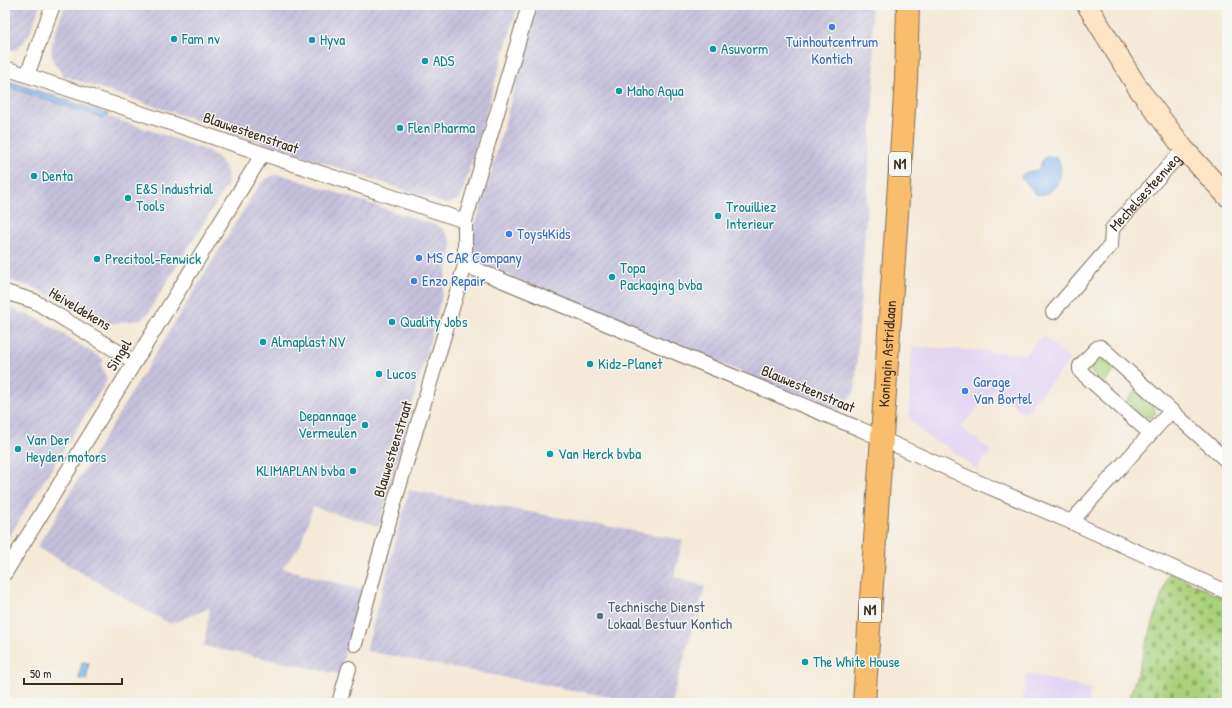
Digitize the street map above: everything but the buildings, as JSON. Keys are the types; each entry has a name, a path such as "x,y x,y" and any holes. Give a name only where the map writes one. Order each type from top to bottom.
{"main road":[{"name":"Koningin Astridlaan","path":"864,703 906,80 908,5"}],"street":[{"path":"27,75 53,5"},
{"name":"Blauwesteenstraat","path":"355,644 393,507 466,265 465,222 529,5"},
{"name":"Mechelsesteenweg","path":"1087,5 1138,88 1184,149 1227,196"},
{"name":"Blauwesteenstraat","path":"5,68 465,222"},
{"name":"Mechelsesteenweg","path":"1053,312 1110,245 1112,229 1184,149"},
{"name":"Singel","path":"5,573 262,155"},
{"name":"Blauwesteenstraat","path":"466,265 883,439 1227,592"},
{"name":"Heiveldekens","path":"5,292 34,301 135,362"},
{"path":"1150,433 1081,372 1080,366 1097,348 1100,347 1103,349 1227,461"},
{"path":"1071,522 1171,411"},
{"path":"339,703 349,668"}],"shaded area":[{"path":"5,5 40,5 29,35 16,49 5,52"},
{"path":"65,5 518,5 461,197 457,201 447,204 64,76 54,63 51,51 53,39"},
{"path":"537,5 871,5 875,70 855,391 840,411 679,347 480,263 477,259 470,240 486,191"},
{"path":"5,87 104,118 108,119 109,117 208,151 217,157 226,168 228,184 148,313 140,320 107,324 98,321 35,288 5,279"},
{"path":"276,175 283,175 439,226 446,233 452,246 441,299 379,526 313,507 300,546 282,568 363,590 339,674 204,646 210,608 170,624 37,547 251,198 261,183 267,178"},
{"path":"5,306 41,320 104,360 101,365 107,380 5,543"},
{"path":"1043,335 1070,360 1024,414 995,388 961,427 991,451 976,469 946,446 934,441 922,432 911,420 909,414 912,346 1026,354"},
{"path":"409,490 683,540 674,576 705,587 671,703 640,703 366,651"},
{"path":"1027,673 1091,689 1088,703 1022,703"}],"green space":[{"path":"1097,358 1101,358 1116,369 1103,384 1093,374 1090,368 1093,361"},
{"path":"1137,388 1153,406 1155,414 1152,417 1144,417 1140,415 1125,403"},
{"path":"1169,572 1227,600 1227,703 1128,703"}],"water":[{"path":"5,80 108,114 107,117 104,118 5,86"},
{"path":"1047,156 1054,157 1058,161 1060,167 1059,180 1050,191 1044,194 1036,194 1021,176 1024,173 1038,170 1043,160"},
{"path":"82,662 89,663 86,680 79,679"}],"place":[{"name":"Tuinhoutcentrum Kontich","path":"832,27"},
{"name":"Fam nv","path":"174,39"},
{"name":"Hyva","path":"312,40"},
{"name":"Asuvorm","path":"713,49"},
{"name":"ADS","path":"425,61"},
{"name":"Maho Aqua","path":"619,91"},
{"name":"Flen Pharma","path":"400,128"},
{"name":"Denta","path":"34,176"},
{"name":"E&S Industrial Tools","path":"128,198"},
{"name":"Trouilliez Interieur","path":"718,216"},
{"name":"Toys4Kids","path":"509,234"},
{"name":"MS CAR Company","path":"419,258"},
{"name":"Precitool-Fenwick","path":"97,259"},
{"name":"Topa Packaging bvba","path":"612,277"},
{"name":"Enzo Repair","path":"414,281"},
{"name":"Quality Jobs","path":"392,322"},
{"name":"Almaplast NV","path":"263,342"},
{"name":"Kidz-Planet","path":"590,364"},
{"name":"Lucos","path":"379,374"},
{"name":"Garage Van Bortel","path":"965,391"},
{"name":"Depannage Vermeulen","path":"365,425"},
{"name":"Van Der Heyden motors","path":"18,449"},
{"name":"Van Herck bvba","path":"550,454"},
{"name":"KLIMAPLAN bvba","path":"353,471"},
{"name":"Technische Dienst Lokaal Bestuur Kontich","path":"600,616"},
{"name":"The White House","path":"805,662"}]}
